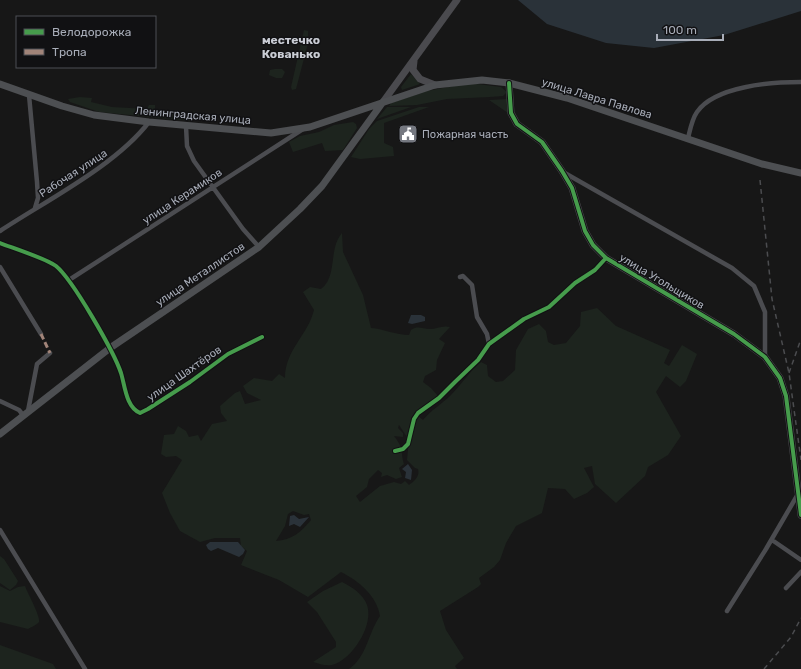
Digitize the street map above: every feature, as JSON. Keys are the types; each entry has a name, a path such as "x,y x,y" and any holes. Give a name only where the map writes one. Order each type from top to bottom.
{"main road":[{"name":"улица Лавра Павлова","path":"384,102 435,85 482,80 509,83 567,98 762,164 801,173"},
{"name":"Ленинградская улица","path":"0,84 29,95 94,115 261,133 305,128 384,102"},
{"name":"улица Металлистов","path":"0,434 110,348 259,247 300,209 322,186 384,102"}],"street":[{"path":"384,102 458,0"},
{"path":"414,59 413,70 416,75 420,79 435,85"},
{"path":"688,138 697,111 710,99 720,94 772,83 801,82"},
{"name":"улица Угольщиков","path":"509,83 511,113 517,124 542,142 562,171 572,188 585,231 593,245 606,258 734,334 765,357 780,378 786,396 801,515"},
{"path":"29,95 38,198 35,208"},
{"name":"Рабочая улица","path":"0,231 107,162 137,138 149,122"},
{"path":"186,126 187,146 194,161 243,229 259,247"},
{"name":"улица Керамиков","path":"69,280 305,128"},
{"path":"562,171 732,268 754,286 765,312 765,357"},
{"path":"0,243 55,265 69,280 110,348"},
{"path":"395,451 403,449 408,444 414,419 418,413 439,398 478,360 489,344 524,319 549,307 575,283 595,270 606,258"},
{"path":"0,267 41,334"},
{"path":"460,277 463,276 472,285 477,317 487,334 489,344"},
{"path":"487,334 495,339"},
{"name":"улица Шахтёров","path":"110,348 118,365 129,402 133,410 140,413 190,382 228,354 262,337"},
{"path":"0,401 26,413 37,364 50,353"},
{"path":"727,611 772,540 799,491"},
{"path":"0,530 85,669"},
{"path":"772,540 801,560"},
{"path":"786,588 801,572"}],"shaded area":[{"path":"518,0 801,0 801,11 724,35 654,48 606,43 547,24"},
{"path":"304,30 308,31 308,43 296,89 292,90 291,87"},
{"path":"282,69 285,72 282,78 276,78 269,75 270,70"},
{"path":"411,74 420,84 402,90 401,87"},
{"path":"469,83 501,87 507,92 503,96 447,99 417,105 389,106 391,103 427,91"},
{"path":"80,97 92,98 91,102 112,107 147,109 149,105 155,105 155,110 193,114 194,110 196,118 192,121 99,112 70,102 68,99"},
{"path":"508,99 508,113 489,100"},
{"path":"387,107 411,107 377,119"},
{"path":"419,107 429,107 384,123 384,143 393,147 394,156 360,159 351,157 369,129 377,121"},
{"path":"353,122 356,124 357,128 343,150 325,151 322,143 293,152 289,142 300,136 319,132 334,125"},
{"path":"342,233 343,252 363,295 371,328 409,335 411,330 416,328 430,329 444,326 450,327 439,339 445,343 437,360 436,370 425,376 423,382 438,396 422,408 418,416 423,420 429,413 451,395 481,362 487,365 488,376 496,382 503,381 515,370 516,350 528,329 539,324 546,331 548,342 554,345 566,343 580,326 581,312 597,308 616,326 670,350 664,363 669,366 682,345 697,354 686,381 680,387 666,376 656,392 681,436 668,455 648,467 645,476 616,503 595,484 592,466 584,468 594,487 587,493 574,499 565,489 548,488 542,513 516,526 506,543 500,560 494,567 479,578 481,584 440,611 446,630 464,658 455,666 457,669 349,669 360,658 380,616 375,602 366,590 341,572 308,597 279,580 241,565 247,551 241,546 240,538 215,538 200,542 180,531 170,513 162,493 182,460 176,456 166,457 161,454 164,435 174,434 178,426 186,431 189,437 198,435 201,441 212,424 227,421 221,413 220,406 235,393 240,391 245,404 261,400 247,393 243,386 254,378 272,381 279,374 285,378 289,359 307,327 314,310 303,292 310,287 321,289 326,284 331,270 338,239","holes":["399,425 409,440 407,460 418,469 418,476 409,485 405,481 401,484 394,482 380,486 360,502 356,496 367,487 369,479 378,470 382,473 381,477 387,475 396,479 402,477 399,468 404,464 402,450 400,444 394,436 403,437 403,433 398,428","293,511 304,515 309,514 311,520 296,535 287,539 276,541 285,526 288,514"]},
{"path":"411,315 421,315 425,317 425,321 412,324 408,323"},
{"path":"408,464 412,470 411,480 405,478 406,472 402,469"},
{"path":"294,515 299,519 309,517 300,527 294,524 289,526 290,516"},
{"path":"210,542 238,542 245,550 239,557 218,548 211,551 206,545"},
{"path":"0,556 4,559 18,581 10,590 0,583"},
{"path":"342,582 357,591 363,597 367,605 368,613 365,631 355,648 342,660 330,665 313,662 336,647 336,642 317,612 307,602 323,591"},
{"path":"0,586 10,591 18,587 25,586 34,604 39,622 28,629 0,622"},
{"path":"0,645 53,664 56,669 0,669"}],"railway":[{"path":"760,180 772,299 789,373 801,460"},
{"path":"789,373 801,339"},
{"path":"764,669 791,637 801,618"}],"marked path":[{"path":"41,334 50,353"}],"cycle path":[{"path":"509,83 511,113 517,124 542,142 562,171 572,188 585,231 593,245 606,258 734,334 765,357 780,378 786,396 801,515"},
{"path":"0,243 52,263 63,274 82,300 102,334 117,363 129,401 135,410 140,413 190,382 228,354 262,337"},
{"path":"395,451 403,449 408,444 414,419 418,413 439,398 478,360 489,344 524,319 549,307 575,283 595,270 606,258"}],"place":[{"name":"Пожарная часть","path":"408,134"}],"district":[{"name":"местечко Кованько","path":"291,47"}]}
